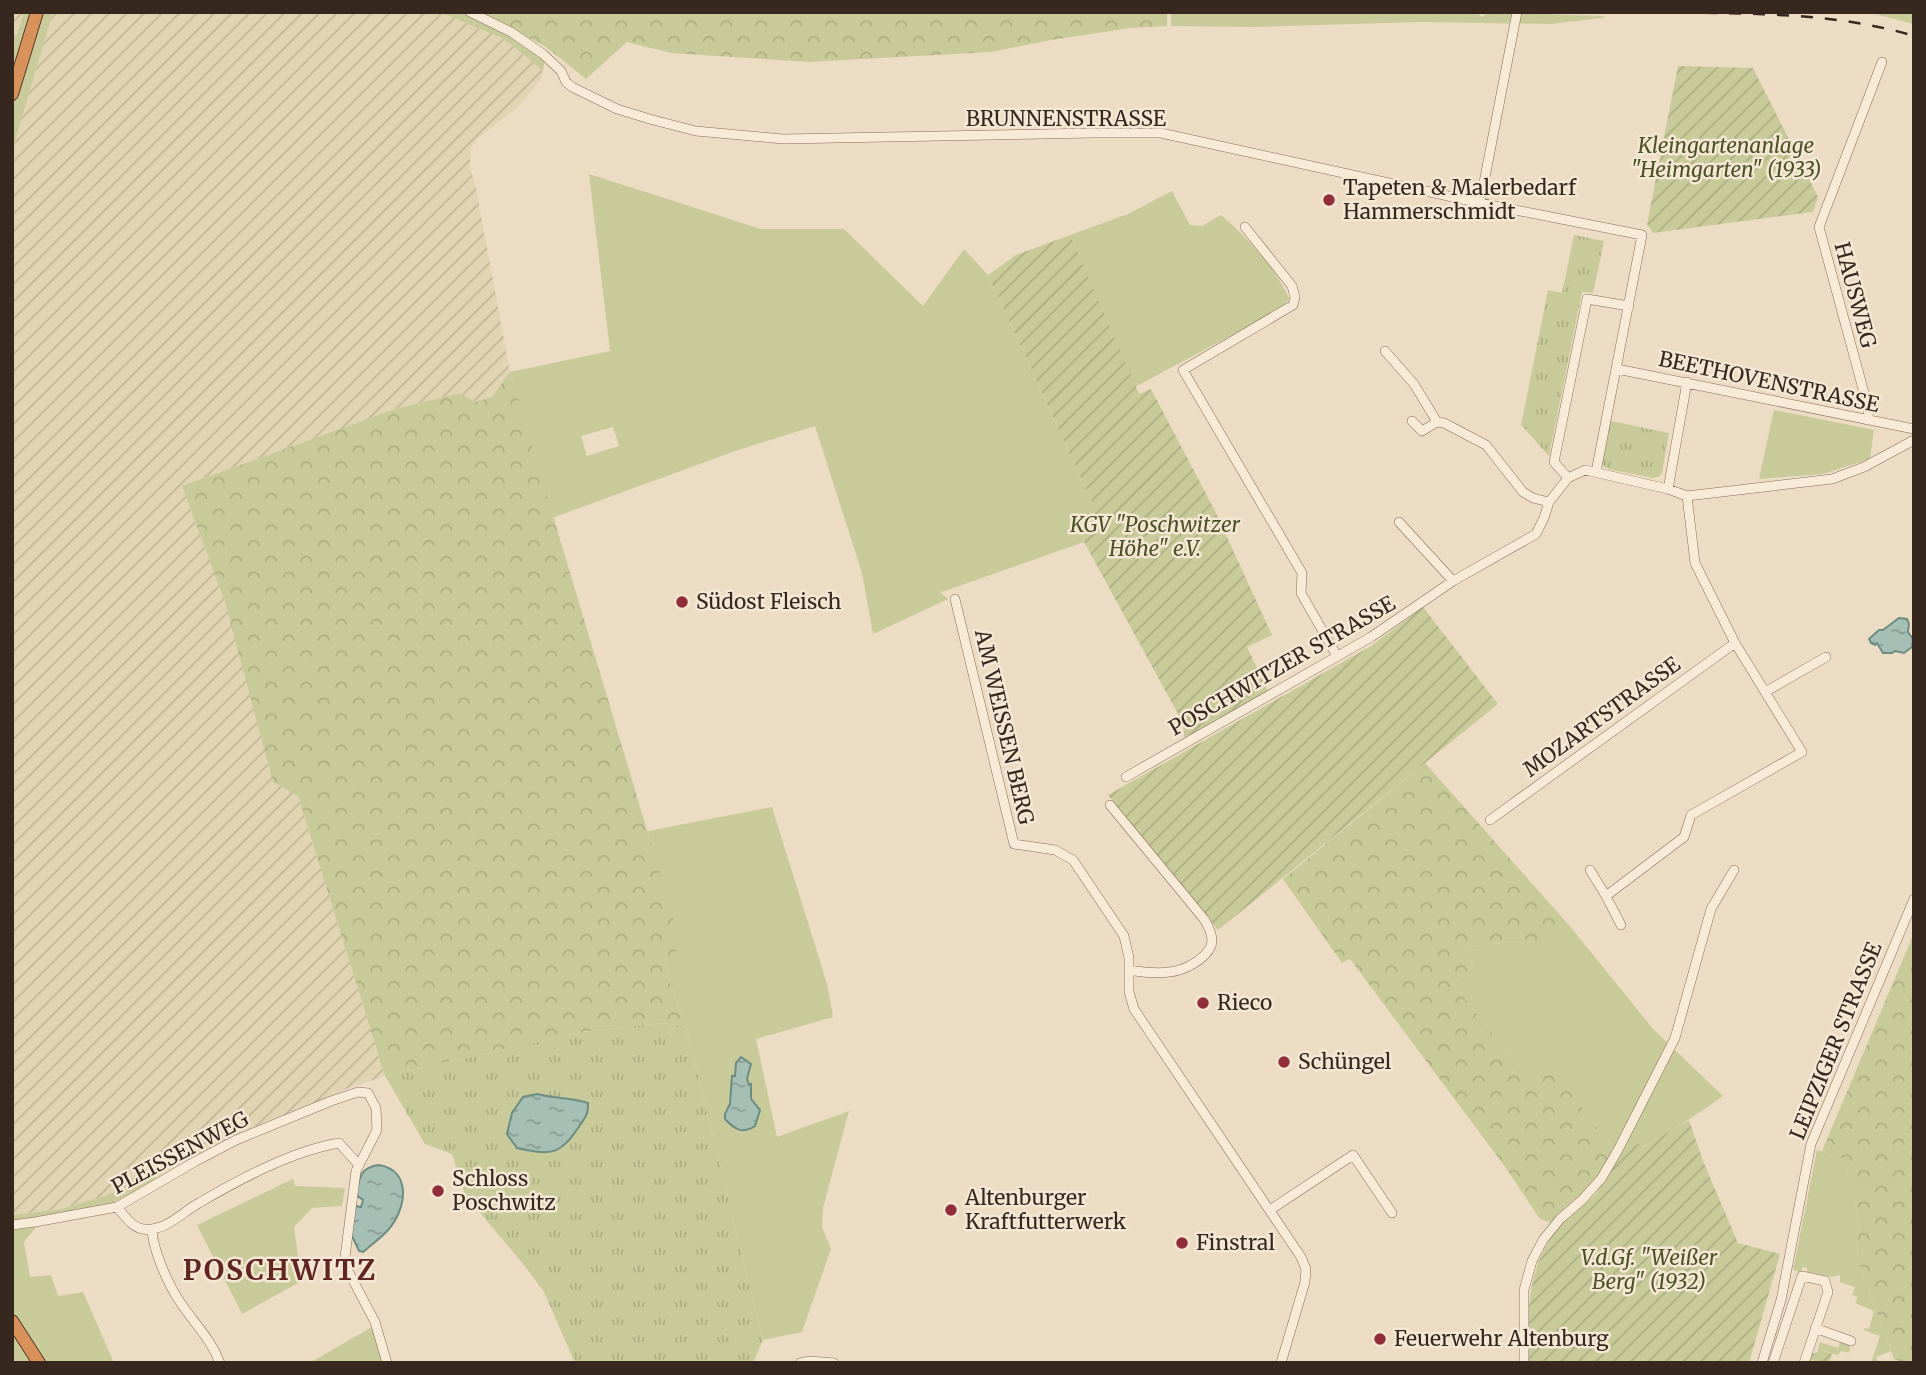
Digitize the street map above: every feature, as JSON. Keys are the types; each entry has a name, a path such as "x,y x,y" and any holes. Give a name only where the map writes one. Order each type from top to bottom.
{"highway":[{"path":"12,94 37,12"},
{"path":"12,1321 39,1363"}],"street":[{"name":"BRUNNENSTRASSE","path":"470,12 512,32 543,54 561,71 566,82 572,87 617,109 696,131 783,139 1161,133 1480,203 1642,235 1629,306"},
{"path":"1480,203 1517,12"},
{"name":"HAUSWEG","path":"1867,420 1869,411 1819,227 1882,62"},
{"path":"1245,227 1292,286 1296,297 1293,305 1183,370 1303,573 1301,593 1337,656"},
{"path":"1596,472 1629,306 1587,299 1554,462 1568,478 1585,470 1668,488 1687,496 1832,479 1864,467 1914,440"},
{"path":"1385,351 1414,384 1437,422"},
{"name":"BEETHOVENSTRASSE","path":"1617,369 1914,429"},
{"path":"1668,488 1687,382"},
{"path":"1412,421 1422,431 1437,422 1444,423 1486,445 1523,492 1549,502"},
{"name":"POSCHWITZER STRASSE","path":"1126,777 1371,637 1453,581 1536,534 1545,518 1549,502 1568,478"},
{"path":"1606,896 1684,837 1691,816 1802,752 1735,643 1695,563 1687,496"},
{"path":"1399,522 1453,581"},
{"name":"AM WEISSEN BERG","path":"955,599 1014,844 1055,850 1073,859 1124,936 1129,958 1129,992 1134,1009 1301,1257 1306,1269 1305,1282 1281,1363"},
{"name":"MOZARTSTRASSE","path":"1490,820 1735,643"},
{"path":"1765,692 1826,657"},
{"path":"1110,805 1205,919 1211,930 1211,946 1197,961 1186,967 1167,973 1129,970"},
{"path":"1590,870 1621,925"},
{"path":"1524,1363 1524,1290 1532,1261 1560,1219 1601,1179 1618,1150 1675,1038 1711,909 1734,870"},
{"name":"LEIPZIGER STRASSE","path":"1762,1363 1781,1300 1811,1144 1914,899"},
{"name":"PLEISSENWEG","path":"12,1224 117,1208 236,1140 358,1092 368,1093 376,1108 377,1130 359,1165"},
{"path":"117,1208 133,1225 152,1230 169,1223 229,1186 320,1146 339,1143 359,1165 345,1257 347,1269 375,1322 387,1363"},
{"path":"1270,1210 1353,1155 1392,1213"},
{"path":"152,1230 153,1244 179,1301 212,1345 220,1363"},
{"path":"1773,1363 1802,1276 1825,1281 1828,1292 1804,1363"},
{"path":"1815,1328 1851,1341"},
{"path":"800,1363 834,1363"}],"shaded area":[{"path":"12,12 24,12 12,49"},
{"path":"53,12 439,12 504,39 543,71 542,78 516,109 478,138 471,149 470,168 510,372 492,397 475,402 459,393 395,409 182,486 298,796 385,1076 349,1088 269,1122 159,1180 62,1209 12,1215 12,151"}],"green space":[{"path":"24,12 53,12 12,151 12,49"},
{"path":"439,12 461,12 510,34 545,58 543,71 504,39"},
{"path":"481,12 1165,12 1167,26 1131,28 991,52 808,62 671,53 627,42 586,79 546,47"},
{"path":"1171,12 1475,12 1483,17 1485,15 1481,12 1604,16 1550,24 1420,22 1251,27 1171,26"},
{"path":"1867,12 1914,12 1914,24"},
{"name":"Kleingartenanlage \"Heimgarten\" (1933)","path":"1678,66 1753,68 1818,197 1813,212 1653,233 1647,224"},
{"path":"589,174 761,229 844,229 923,306 964,249 988,275 1095,509 1084,542 942,592 937,589 948,599 873,634 862,573 815,426 738,450 552,518 510,372 610,351","holes":["613,427 619,446 587,456 581,436"]},
{"path":"1172,191 1190,225 1202,226 1221,215 1231,224 1268,264 1289,298 1284,307 1135,387 1070,235 1128,214"},
{"name":"KGV \"Poschwitzer Höhe\" e.V.","path":"1070,235 1139,394 1151,389 1215,511 1272,635 1247,647 1268,691 1184,738 1183,723 1084,542 1095,509 988,275 1016,255"},
{"path":"1574,235 1604,241 1593,293 1582,292 1549,456 1521,425 1548,290 1562,293"},
{"path":"510,372 682,947 665,958 671,987 686,1027 661,1023 582,1032 385,1076 298,796 273,782 225,602 182,486 395,409 460,393 475,402 492,397"},
{"path":"1774,410 1874,430 1870,459 1823,474 1759,479"},
{"path":"1611,421 1669,433 1660,476 1653,478 1608,469 1602,464"},
{"path":"1423,607 1498,704 1218,930 1108,795 1371,646"},
{"path":"1425,763 1568,924 1535,956 1519,941 1465,947 1474,966 1453,984 1527,1076 1551,1063 1618,1158 1605,1184 1560,1226 1540,1219 1506,1168 1350,959 1342,963 1283,879"},
{"path":"772,807 827,984 833,1017 756,1039 777,1137 849,1111 823,1208 822,1227 831,1249 802,1332 763,1340 686,1027 671,987 648,831","holes":["736,1063 751,1069 747,1079 752,1089 751,1099 727,1110"]},
{"path":"1568,924 1654,1030 1723,1096 1672,1130 1618,1158 1551,1064 1527,1076 1453,984 1474,966 1465,947 1519,941 1535,955"},
{"path":"1914,933 1914,1360 1902,1362 1894,1359 1857,1259 1859,1219 1844,1159 1822,1151"},
{"path":"661,1023 686,1027 763,1340 753,1363 575,1363 544,1292 465,1195 452,1154 425,1144 385,1076 582,1032"},
{"name":"V.d.Gf. \"Weißer Berg\" (1932)","path":"1689,1120 1703,1161 1738,1243 1780,1254 1749,1363 1529,1363 1531,1292 1534,1276 1547,1244 1562,1223 1600,1189 1628,1138 1643,1147"},
{"path":"1817,1150 1844,1158 1859,1219 1857,1259 1891,1351 1876,1357 1878,1363 1871,1363 1880,1336 1864,1330 1869,1329 1874,1311 1855,1303 1858,1297 1852,1295 1855,1287 1840,1282 1840,1275 1832,1277 1807,1272 1807,1268 1803,1267 1801,1272 1793,1270"},
{"path":"153,1175 159,1180 108,1205 37,1226 24,1242 30,1277 51,1275 58,1296 83,1292 114,1363 16,1363 12,1358 12,1215 62,1209 107,1195"},
{"path":"293,1179 295,1186 345,1188 342,1206 312,1208 294,1227 299,1262 298,1283 242,1314 197,1225"},
{"path":"372,1327 382,1363 310,1363 313,1361"},
{"path":"1820,1342 1838,1348 1840,1342 1849,1345 1849,1353 1842,1351 1837,1355 1818,1349"},
{"path":"1818,1349 1832,1354 1829,1363 1812,1360 1808,1363"}],"water":[{"path":"1899,618 1907,619 1908,632 1913,639 1912,647 1904,653 1883,653 1877,643 1871,643 1869,639"},
{"path":"741,1057 751,1064 747,1079 749,1085 751,1084 751,1099 760,1110 755,1126 743,1130 732,1126 725,1119 730,1104 732,1076 735,1076 736,1063"},
{"path":"537,1094 588,1103 586,1117 572,1137 553,1151 538,1152 517,1148 507,1134 512,1113 523,1097"},
{"path":"379,1165 390,1169 402,1183 402,1202 388,1230 363,1252 359,1251 351,1234 355,1206 361,1207 363,1200 356,1195 364,1171"}],"railway":[{"path":"1657,12 1787,15 1851,22 1914,36"}],"place":[{"name":"Tapeten & Malerbedarf Hammerschmidt","path":"1329,200"},
{"name":"Südost Fleisch","path":"682,602"},
{"name":"Rieco","path":"1203,1003"},
{"name":"Schüngel","path":"1284,1062"},
{"name":"Schloss Poschwitz","path":"438,1191"},
{"name":"Altenburger Kraftfutterwerk","path":"951,1210"},
{"name":"Finstral","path":"1182,1243"},
{"name":"Feuerwehr Altenburg","path":"1380,1339"}],"district":[{"name":"POSCHWITZ","path":"280,1270"}]}
